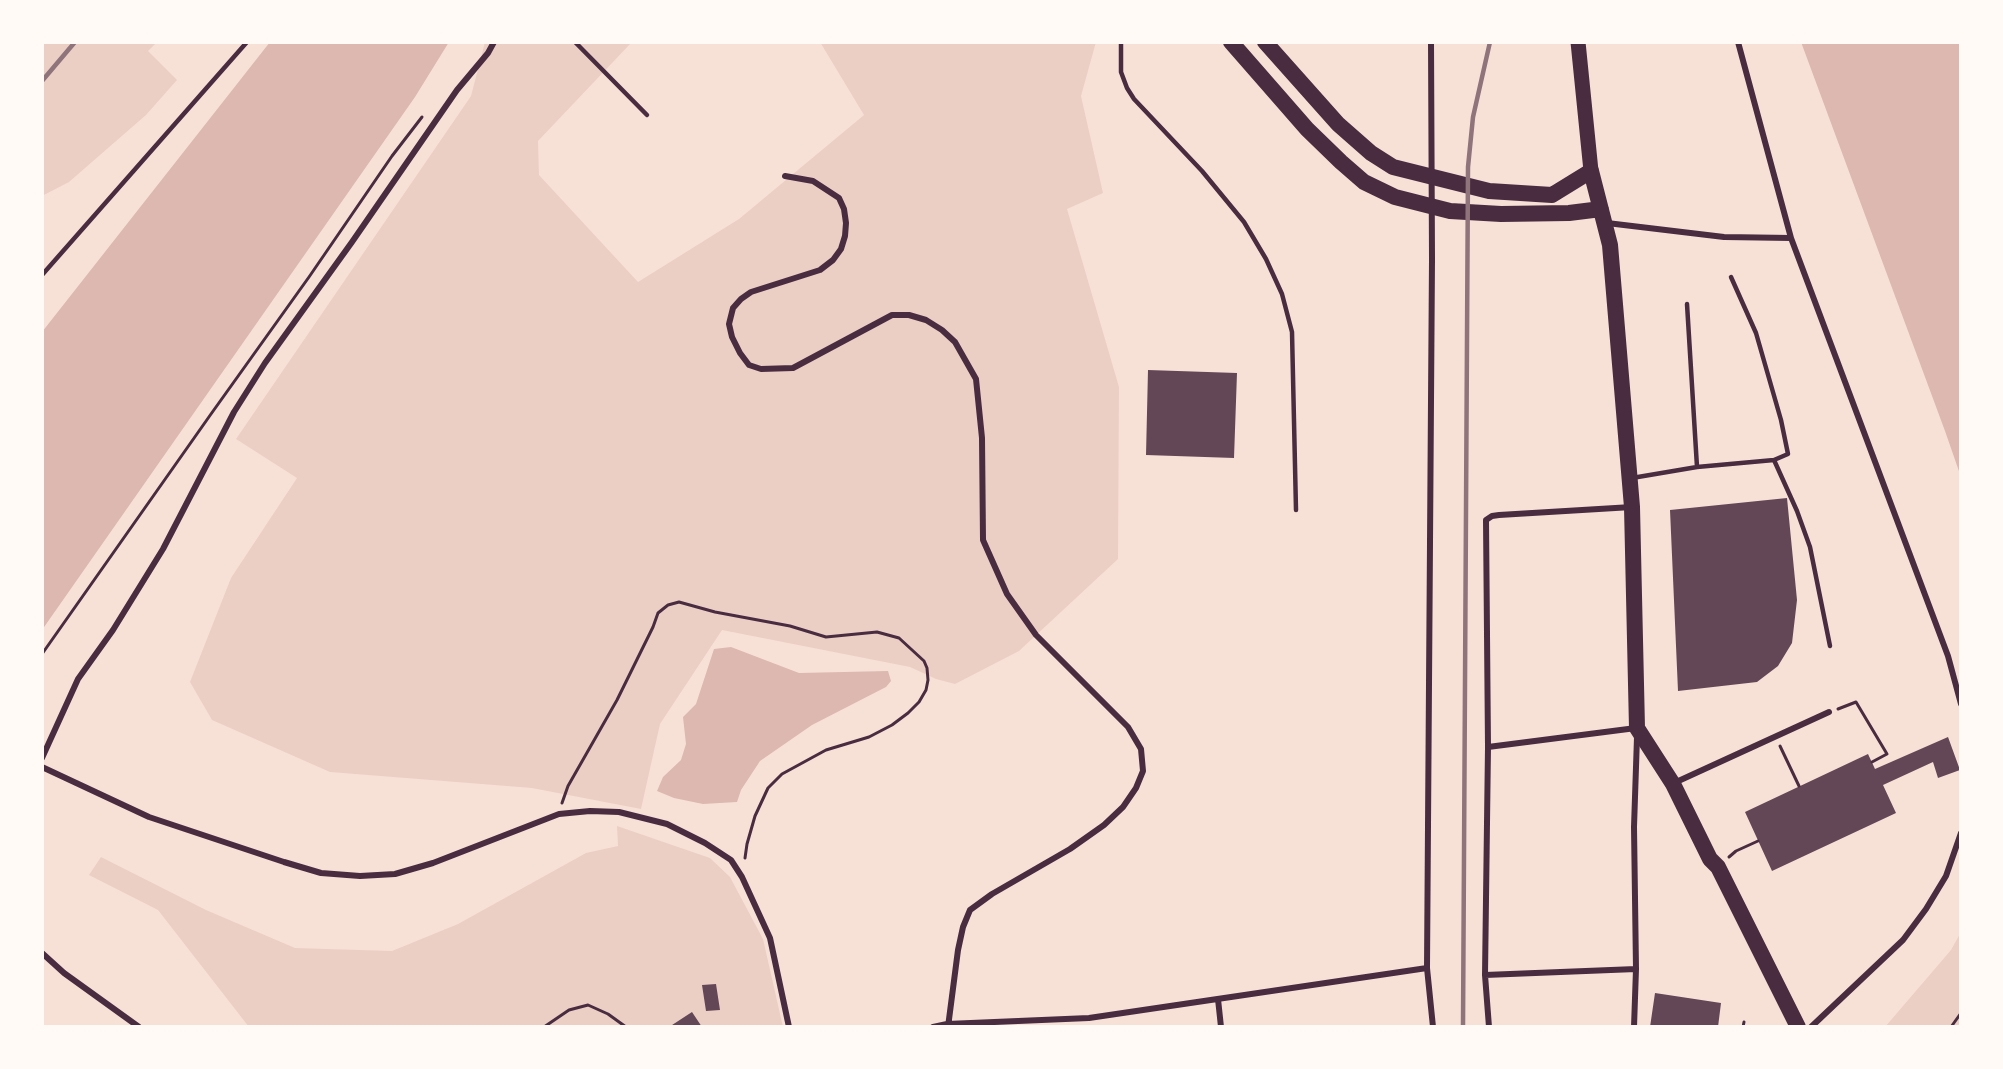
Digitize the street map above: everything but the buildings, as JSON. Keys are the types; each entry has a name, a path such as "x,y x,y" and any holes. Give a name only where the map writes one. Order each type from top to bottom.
{"highway":[{"path":"1231,42 1307,129 1341,162 1364,182 1395,197 1450,211 1501,214 1569,213 1602,216"},
{"path":"1265,42 1338,124 1371,153 1393,167 1490,191 1552,195 1591,171 1610,245 1632,507 1637,728 1673,784 1710,859 1718,867 1798,1027"}],"main road":[{"path":"1578,42 1591,171"}],"street":[{"path":"42,758 78,679 113,630 163,549 234,412 265,363 352,243 457,90 488,53 494,42"},
{"path":"1431,42 1432,259 1427,968 1433,1027"},
{"path":"1738,42 1791,238 1948,656 1961,704"},
{"path":"785,176 813,181 839,198 844,209 845,236 841,249 833,260 820,270 751,292 741,299 733,308 729,324 732,337 740,353 749,364 761,369 793,368 892,315 909,315 926,320 955,342 976,379 982,438 983,540 1007,594 1036,635 1128,727 1141,749 1143,771 1136,788 1123,807 1104,825 1070,849 992,894 970,910 959,942 948,1026"},
{"path":"1602,216 1724,237 1791,238"},
{"path":"1489,1027 1485,975 1488,747 1486,520 1499,515 1632,507"},
{"path":"1673,784 1829,712"},
{"path":"1488,747 1637,728 1634,827 1636,969 1634,1027"},
{"path":"42,767 149,816 321,873 360,876 395,874 433,863 559,814 590,811 619,812 667,824 705,843 730,860 742,878 770,938 789,1027"},
{"path":"1810,1027 1903,940 1926,909 1946,876 1961,832"},
{"path":"42,953 64,973 139,1027"},
{"path":"933,1027 1089,1018 1427,968"},
{"path":"1485,975 1636,969"},
{"path":"1218,999 1221,1027"},
{"path":"1089,1018 1090,1027"}],"lane":[{"path":"42,275 247,42"},
{"path":"575,42 647,115"},
{"path":"1121,42 1121,72 1134,99 1202,171 1244,222 1266,259 1282,294 1292,332 1296,510"},
{"path":"1629,478 1697,466 1774,460 1788,454 1781,420 1756,333 1731,277"},
{"path":"1687,304 1697,466"},
{"path":"1774,460 1810,547 1830,646"}],"path":[{"path":"42,654 392,156 424,114"},
{"path":"559,814 568,786 616,700 658,613 668,605 679,602 715,612 790,626 826,637 878,632 899,638 924,661 927,668 926,690 919,702 892,725 869,737 826,750 782,774 768,788 755,816 747,844 742,878"},
{"path":"1829,712 1856,702 1887,754 1872,762"},
{"path":"1776,737 1799,786"},
{"path":"1718,867 1736,851 1758,841"},
{"path":"544,1027 568,1010 588,1005 608,1014 626,1027"},
{"path":"1951,1027 1961,1013"}],"shaded area":[{"path":"42,42 157,42 148,51 177,80 146,115 69,182 42,196"},
{"path":"270,42 449,42 415,97 42,630 42,332"},
{"path":"485,42 632,42 538,141 539,175 638,282 739,219 864,115 820,42 1096,42 1081,96 1103,193 1067,209 1119,387 1118,559 1019,651 955,684 936,679 910,667 722,630 660,724 641,809 532,788 330,772 212,720 190,682 231,578 297,478 236,439 471,96"},
{"path":"1801,42 1961,42 1961,477 1945,431"},
{"path":"731,647 799,673 888,671 891,681 886,687 812,725 760,761 741,790 737,802 703,804 674,798 657,791 663,777 681,760 686,744 683,717 696,704 714,649"},
{"path":"617,826 710,858 730,877 763,939 783,1027 249,1027 158,910 89,875 101,857 206,910 295,948 392,951 458,924 586,853 618,846"},
{"path":"1961,932 1961,1022 1957,1027 1885,1027 1951,950"}],"railway":[{"path":"42,81 75,42"},
{"path":"1463,1027 1468,167 1473,117 1490,42"}]}
